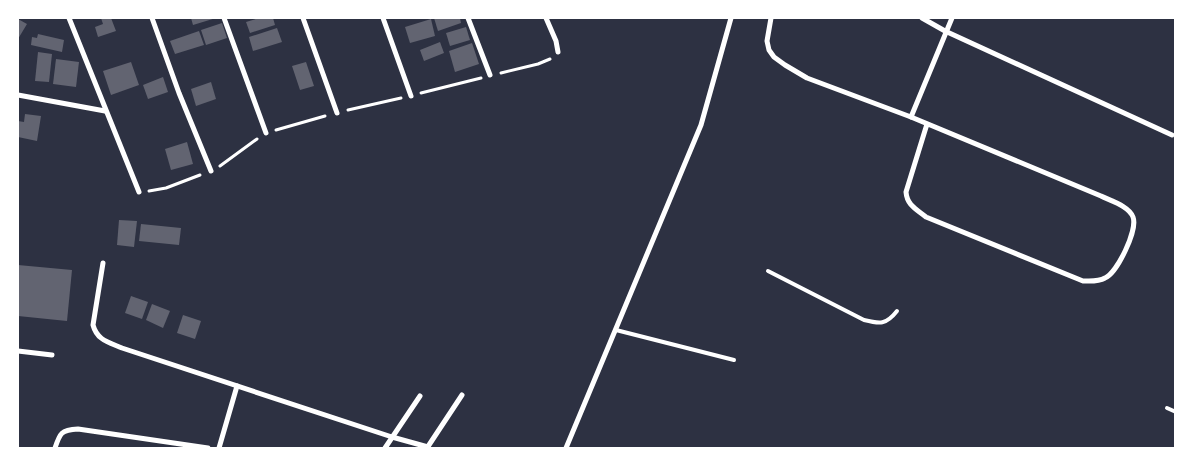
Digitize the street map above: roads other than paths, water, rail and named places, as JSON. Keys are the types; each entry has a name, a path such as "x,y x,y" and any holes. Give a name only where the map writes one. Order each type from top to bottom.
{"street":[{"path":"69,18 139,192"},
{"path":"152,18 179,93 211,171"},
{"path":"224,18 266,133"},
{"path":"303,18 337,113"},
{"path":"383,18 411,96"},
{"path":"468,18 490,75"},
{"path":"546,18 556,41 558,52"},
{"path":"566,448 702,126 732,18"},
{"path":"771,18 767,41 769,50 774,57 807,78 927,124 1101,196 1128,210 1134,218 1134,231 1116,269 1107,278 1095,282 1082,281 926,217 911,206 906,200 906,192 927,124"},
{"path":"922,18 945,31 1172,135"},
{"path":"911,118 945,31 952,18"},
{"path":"18,95 105,111"},
{"path":"103,263 93,325 95,334 122,348 428,448 462,395"},
{"path":"18,351 52,356"},
{"path":"219,448 237,386"},
{"path":"385,448 420,396"},
{"path":"55,448 60,434 66,430 78,429 208,448"}],"lane":[{"path":"768,271 864,320 877,324 889,321 897,312"},
{"path":"616,330 734,360"},
{"path":"1167,408 1176,412"}]}
